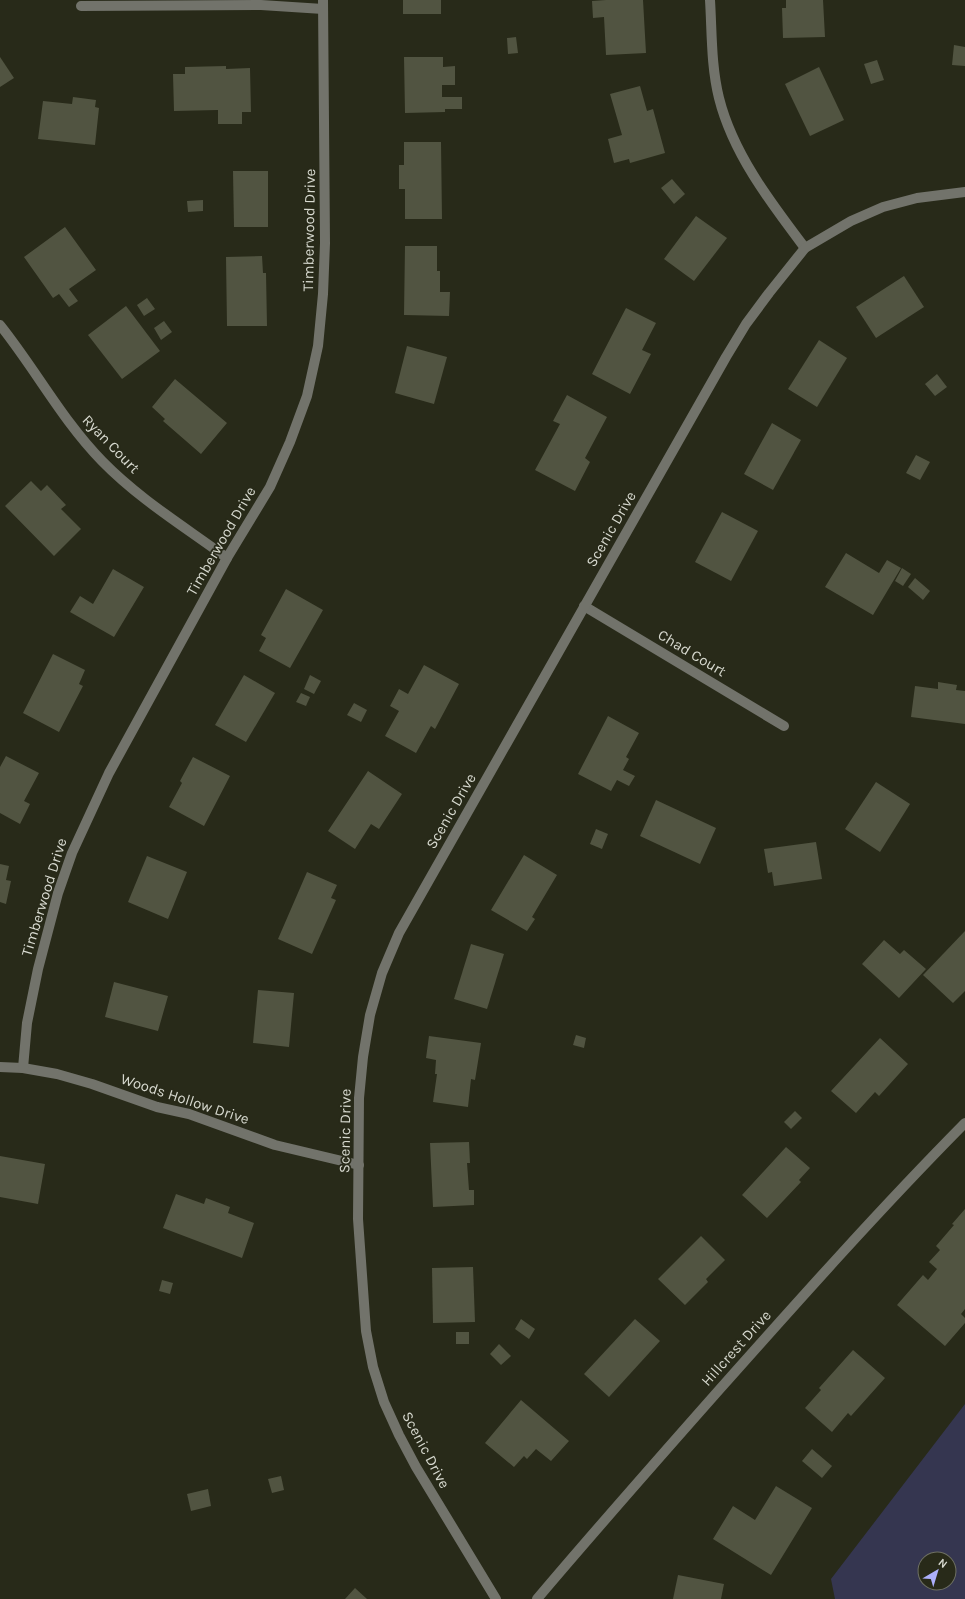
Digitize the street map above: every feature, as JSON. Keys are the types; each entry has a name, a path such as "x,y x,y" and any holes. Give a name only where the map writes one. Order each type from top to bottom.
{"street":[{"path":"710,0 713,62 719,98 730,129 744,158 773,206 805,248"},
{"path":"82,6 323,4"},
{"name":"Timberwood Drive","path":"23,1068 27,1023 38,969 58,893 72,853 109,773 227,558 270,487 290,442 307,396 318,346 323,294 325,243 323,4"},
{"name":"Scenic Drive","path":"496,1599 416,1467 399,1435 384,1402 375,1374 366,1331 359,1256 359,1098 363,1057 370,1015 382,973 398,933 584,606 726,357 746,324 769,293 805,248 851,221 883,206 917,198 965,192"},
{"name":"Ryan Court","path":"0,325 66,419 103,462 144,498 227,558"},
{"name":"Chad Court","path":"584,606 784,726"},
{"name":"Woods Hollow Drive","path":"0,1067 23,1068 58,1074 92,1084 157,1107 189,1114 275,1145 359,1165"},
{"name":"Hillcrest Drive","path":"537,1599 773,1329 926,1163 965,1123"}],"shaded area":[{"path":"965,1404 965,1599 835,1599 831,1579"}],"building":[{"path":"403,0 441,0 441,14 403,14"},
{"path":"643,0 646,53 606,55 604,17 593,18 592,1"},
{"path":"786,0 823,0 825,37 783,38 782,8 786,8"},
{"path":"516,37 518,53 508,54 507,38"},
{"path":"954,45 965,47 965,66 952,65"},
{"path":"0,57 14,78 0,87"},
{"path":"404,57 443,57 443,67 455,66 455,85 442,85 442,97 462,97 462,109 445,109 445,112 405,113"},
{"path":"877,60 884,80 871,84 864,64"},
{"path":"226,66 226,69 250,68 251,112 242,112 242,124 218,124 218,110 174,111 173,74 185,74 185,67"},
{"path":"819,67 844,120 810,136 785,84"},
{"path":"640,86 647,111 653,109 665,153 630,163 629,159 614,163 608,139 622,135 610,94"},
{"path":"73,97 96,100 95,107 99,108 95,145 38,139 43,101 72,104"},
{"path":"404,142 441,142 442,219 405,219 405,189 399,189 399,165 404,165"},
{"path":"233,171 268,171 268,227 234,227"},
{"path":"672,179 685,194 674,204 661,188"},
{"path":"203,200 203,211 188,212 187,201"},
{"path":"696,216 727,238 694,281 664,259"},
{"path":"65,227 96,270 69,289 78,301 69,307 59,294 53,298 24,257"},
{"path":"405,246 437,246 437,271 440,271 440,292 450,292 449,316 404,315"},
{"path":"262,256 263,273 266,273 267,326 227,326 226,257"},
{"path":"904,276 924,307 876,338 856,307"},
{"path":"147,298 155,309 144,316 137,305"},
{"path":"126,306 160,351 122,379 88,335"},
{"path":"626,308 656,323 642,350 651,354 630,394 592,374"},
{"path":"164,321 172,332 161,340 154,328"},
{"path":"819,340 847,358 817,407 788,389"},
{"path":"407,346 447,357 434,404 395,393"},
{"path":"937,374 947,387 935,396 925,384"},
{"path":"175,379 227,423 201,454 163,421 165,419 152,407"},
{"path":"567,395 607,417 585,458 590,462 575,491 535,470 560,424 553,421"},
{"path":"772,423 801,440 773,490 744,474"},
{"path":"916,455 930,462 920,480 906,473"},
{"path":"31,481 41,491 47,485 66,505 61,509 81,529 54,556 5,506"},
{"path":"722,512 758,531 731,581 695,562"},
{"path":"846,553 879,573 887,560 901,568 873,615 825,587"},
{"path":"902,568 911,574 903,586 895,581"},
{"path":"113,569 144,587 114,637 70,612 80,596 93,604"},
{"path":"915,578 930,591 923,600 908,587"},
{"path":"286,589 323,610 290,668 259,651 266,638 261,635"},
{"path":"53,654 85,670 79,684 83,686 59,732 23,713"},
{"path":"424,665 459,684 435,729 431,726 416,753 385,736 399,711 390,706 399,689 408,694"},
{"path":"244,675 275,693 246,742 215,725"},
{"path":"310,675 321,681 314,694 304,689"},
{"path":"938,682 957,685 956,690 965,691 965,724 911,717 915,686 938,689"},
{"path":"301,693 310,697 306,706 296,702"},
{"path":"354,703 367,710 361,722 347,715"},
{"path":"608,716 639,733 626,757 629,759 623,770 635,776 629,786 617,780 611,791 578,774"},
{"path":"6,756 39,773 24,801 30,804 20,824 0,813 0,767"},
{"path":"193,757 230,776 204,826 169,807 182,783 180,781"},
{"path":"368,771 402,794 379,829 371,824 355,849 328,831"},
{"path":"876,782 910,804 880,852 845,829"},
{"path":"656,800 716,828 700,864 640,836"},
{"path":"596,829 608,834 602,849 590,844"},
{"path":"816,842 822,879 774,886 772,872 768,873 764,849"},
{"path":"524,855 557,875 532,917 535,919 527,931 491,910"},
{"path":"147,856 187,872 168,919 128,902"},
{"path":"0,864 9,866 6,880 11,881 6,904 0,902"},
{"path":"307,872 337,885 331,898 336,900 312,954 278,939"},
{"path":"965,931 965,991 953,1003 923,975"},
{"path":"884,940 900,954 904,950 926,969 899,998 862,964"},
{"path":"471,944 504,954 487,1009 454,999"},
{"path":"114,982 168,996 158,1031 105,1017"},
{"path":"258,990 294,993 289,1047 253,1043"},
{"path":"576,1035 586,1038 584,1048 573,1045"},
{"path":"429,1036 481,1043 475,1080 471,1079 468,1107 433,1102 437,1074 435,1074 436,1060 426,1058"},
{"path":"880,1038 908,1064 879,1096 875,1092 856,1113 831,1091"},
{"path":"795,1111 802,1118 791,1129 784,1122"},
{"path":"469,1142 470,1163 467,1163 469,1190 474,1190 474,1205 433,1207 430,1143"},
{"path":"786,1147 810,1168 799,1180 801,1182 767,1218 742,1195"},
{"path":"0,1156 45,1164 38,1204 0,1197"},
{"path":"176,1194 204,1204 206,1198 230,1207 228,1213 254,1223 242,1258 163,1228"},
{"path":"965,1209 965,1309 961,1314 965,1318 965,1323 945,1346 897,1305 923,1275 928,1280 937,1269 929,1262 940,1250 936,1246 954,1225 952,1224"},
{"path":"701,1236 725,1260 706,1279 708,1282 685,1305 658,1279"},
{"path":"473,1267 475,1322 433,1323 432,1268"},
{"path":"162,1280 173,1283 170,1294 159,1291"},
{"path":"521,1319 535,1329 529,1339 515,1329"},
{"path":"635,1319 660,1341 609,1397 584,1374"},
{"path":"456,1332 469,1332 469,1344 456,1344"},
{"path":"499,1344 511,1356 501,1365 490,1354"},
{"path":"853,1350 885,1378 851,1416 848,1413 832,1432 805,1408 821,1390 819,1388"},
{"path":"521,1400 569,1441 551,1461 536,1449 527,1459 524,1456 514,1467 485,1443"},
{"path":"812,1449 832,1466 822,1478 802,1461"},
{"path":"281,1476 284,1490 272,1493 268,1479"},
{"path":"776,1486 812,1508 771,1575 713,1539 733,1506 755,1520"},
{"path":"208,1489 211,1506 191,1511 187,1494"},
{"path":"678,1575 724,1584 721,1599 673,1599"},
{"path":"355,1588 367,1599 345,1599"}]}
